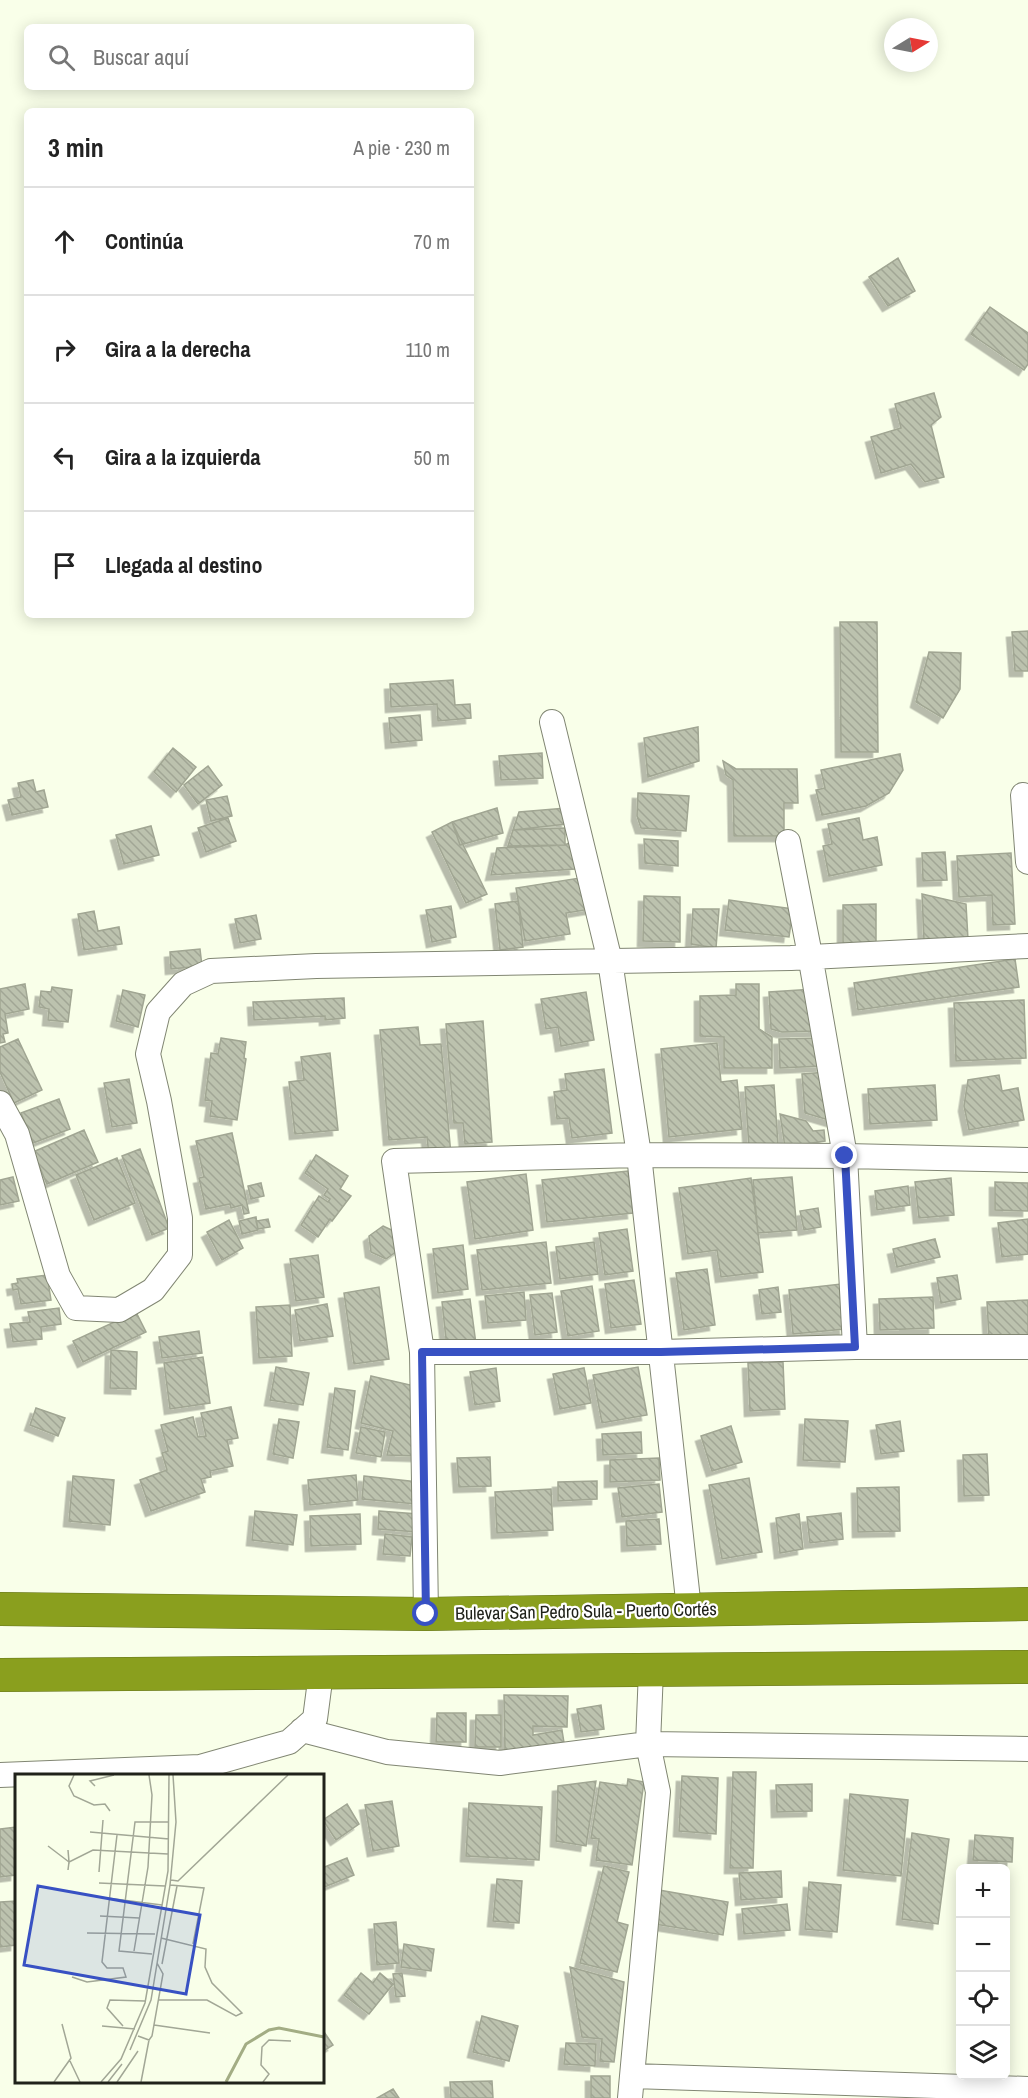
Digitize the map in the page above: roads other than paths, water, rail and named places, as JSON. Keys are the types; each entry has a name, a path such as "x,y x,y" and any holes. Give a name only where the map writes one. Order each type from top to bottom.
{"highway":[{"name":"Bulevar San Pedro Sula - Puerto Cortés","path":"0,1609 426,1614 1028,1604"},
{"path":"0,1675 1028,1667"}],"street":[{"path":"552,722 610,961 639,1155 690,1609"},
{"path":"1023,795 1028,862"},
{"path":"788,842 845,1156 855,1347"},
{"path":"0,1102 17,1134 58,1276 76,1308 119,1310 153,1290 180,1255 180,1218 148,1054 158,1012 183,984 211,971 328,966 791,958 1028,946"},
{"path":"426,1614 422,1352 394,1161 639,1155 1028,1160"},
{"path":"422,1352 661,1352 855,1347 1028,1347"},
{"path":"651,1670 648,1744 658,1792 631,2087 1028,2090"},
{"path":"50,1774 200,1771 289,1742 315,1719 321,1673"},
{"path":"302,1730 387,1752 500,1763 648,1744 1028,1749"},
{"path":"0,1775 15,1775"}]}
